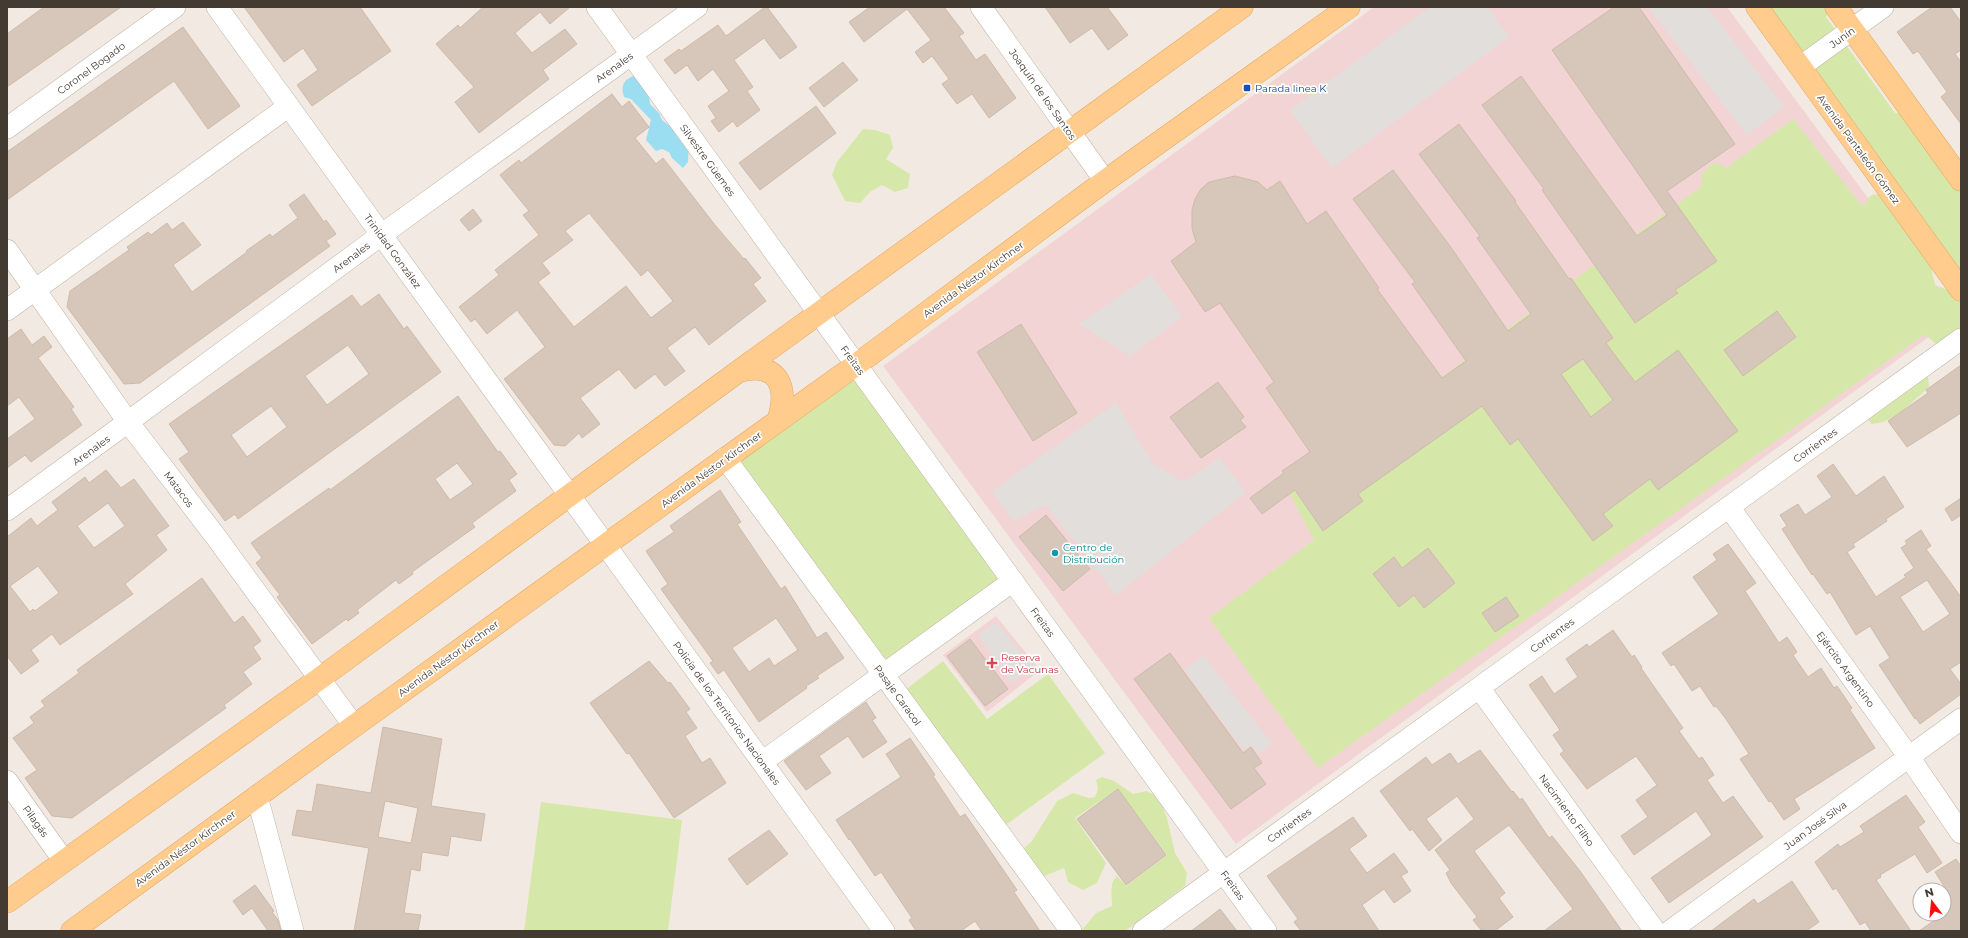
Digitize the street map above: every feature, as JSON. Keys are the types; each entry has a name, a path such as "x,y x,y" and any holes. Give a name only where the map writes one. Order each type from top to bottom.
{"main road":[{"path":"7,902 319,679 739,371 1070,133 1242,7"},
{"name":"Avenida Néstor Kirchner","path":"72,931 778,421 1105,181 1349,7"},
{"name":"Avenida Pantaleón Gómez","path":"1757,7 1961,290"},
{"path":"1836,7 1961,180"},
{"path":"739,371 762,368 773,374 780,383 783,393 783,407 778,421"}],"street":[{"name":"Coronel Bogado","path":"7,128 175,7"},
{"name":"Trinidad González","path":"217,7 569,496"},
{"name":"Silvestre Güemes","path":"597,7 820,313"},
{"name":"Arenales","path":"7,510 381,235 697,7"},
{"name":"Joaquín de los Santos","path":"981,7 1105,181"},
{"name":"Junín","path":"1800,67 1883,7"},
{"path":"7,310 288,106"},
{"name":"Matacos","path":"7,250 36,289 128,422 216,537 354,726"},
{"name":"Freitas","path":"820,313 1266,931"},
{"name":"Corrientes","path":"1143,931 1480,689 1961,339"},
{"name":"Pasaje Caracol","path":"725,458 1071,931"},
{"name":"Policía de los Territorios Nacionales","path":"569,496 884,931"},
{"name":"Ejército Argentino","path":"1730,507 1909,757 1961,833"},
{"path":"762,762 1013,581"},
{"name":"Nacimiento Filho","path":"1480,689 1655,931"},
{"name":"Juan José Silva","path":"1670,931 1961,719"},
{"name":"Pilagás","path":"7,781 64,861"},
{"path":"257,796 293,931"}],"shaded area":[{"path":"1374,7 1727,7 1956,317 1236,844 883,366"},
{"path":"1430,7 1487,7 1509,37 1332,168 1290,110"},
{"path":"1648,7 1707,7 1784,107 1747,135"},
{"path":"1151,274 1182,317 1130,356 1079,324"},
{"path":"1116,403 1153,464 1184,482 1219,458 1246,492 1116,595 1046,505 1013,521 992,491"},
{"name":"Reserva de Vacunas","path":"996,616 1040,670 987,712 943,655"},
{"path":"996,622 1033,667 1011,683 978,635"},
{"path":"1204,656 1272,744 1258,754 1251,745 1243,750 1184,669"}],"green space":[{"path":"1758,7 1827,7 1828,13 1826,17 1895,113 1916,114 1961,187 1961,290"},
{"path":"1793,119 1863,207 1870,196 1875,194 1882,195 1930,263 1935,285 1961,295 1961,332 1937,345 1925,334 1318,768 1209,618 1314,540 1288,490 1702,186 1701,178 1703,172 1708,168 1715,163 1723,165 1725,169"},
{"path":"863,129 876,130 890,135 893,148 886,159 910,174 908,188 895,192 882,185 870,192 860,203 845,201 832,175 837,162"},
{"path":"855,371 1005,580 883,668 732,459"},
{"path":"1928,376 1929,387 1910,405 1895,416 1880,423 1872,424 1868,420 1869,410 1898,398 1906,384"},
{"path":"943,661 987,719 1048,674 1105,753 1003,827 905,690"},
{"path":"1102,777 1114,781 1133,794 1146,791 1159,797 1167,818 1175,853 1187,873 1185,886 1125,931 1081,931 1096,913 1112,906 1112,885 1117,876 1126,886 1167,855 1118,789 1075,818 1106,863 1097,883 1083,890 1068,882 1064,868 1042,877 1022,882 1009,862 1032,841 1057,801 1073,793 1089,798 1095,797 1098,789 1096,780"},
{"path":"541,802 682,820 668,931 524,931"}],"water":[{"path":"636,75 648,90 650,104 659,113 662,120 689,141 688,162 683,168 672,158 669,152 662,149 656,151 646,140 651,120 631,99 624,97 622,89 624,83 628,78"}],"building":[{"path":"44,7 121,7 7,87 7,34"},
{"path":"244,7 360,7 391,51 312,106 297,85 318,70 303,48 284,62"},
{"path":"483,7 570,7 550,24 540,12 515,33 532,53 565,29 577,44 543,70 549,79 479,133 455,102 474,87 436,44 458,25 460,28"},
{"path":"767,7 797,47 780,59 764,38 734,60 753,87 747,91 760,110 737,127 733,121 719,132 711,121 716,118 708,106 729,91 713,69 698,81 687,65 675,74 664,60 679,49 681,51 718,25 726,36"},
{"path":"870,7 944,7 964,33 959,36 976,60 985,54 1016,98 989,118 972,94 957,104 942,84 949,79 932,56 923,63 915,52 931,40 907,9 864,42 849,22"},
{"path":"1045,7 1107,7 1128,35 1108,50 1092,28 1070,43"},
{"path":"1614,7 1639,7 1735,144 1667,191 1717,261 1675,290 1678,293 1635,323 1542,190 1544,189 1482,105 1521,76 1637,236 1667,215 1552,50"},
{"path":"1932,7 1950,7 1961,22 1961,50 1955,54 1961,62 1961,124 1941,97 1947,92 1918,51 1913,54 1897,32"},
{"path":"183,27 240,106 208,129 174,81 7,200 7,152"},
{"path":"843,62 858,80 824,107 809,88"},
{"path":"612,94 622,107 629,101 649,127 635,138 656,164 663,158 715,225 744,259 745,258 761,278 753,284 766,301 709,345 695,327 667,348 685,371 665,386 655,374 635,389 619,369 580,398 600,424 582,438 579,433 565,446 554,445 504,379 545,347 517,310 487,334 475,319 471,322 459,307 499,275 495,270 539,235 523,215 529,211 500,175 519,160 521,163","holes":["589,213 641,276 648,270 673,301 651,318 626,286 574,327 538,282 550,273 542,263 573,240 565,231"]},
{"path":"816,106 836,133 760,190 739,163"},
{"path":"1459,124 1516,201 1515,202 1569,279 1571,278 1613,338 1606,343 1635,382 1678,350 1738,431 1658,490 1650,479 1603,514 1613,526 1593,541 1518,439 1510,445 1482,406 1358,494 1363,501 1323,531 1295,490 1262,514 1250,498 1284,473 1282,471 1310,452 1266,388 1274,382 1220,303 1205,312 1171,261 1196,242 1192,228 1192,210 1195,199 1201,189 1209,182 1235,176 1258,182 1267,190 1280,181 1307,224 1326,211 1379,288 1377,289 1442,378 1466,361 1412,284 1415,282 1353,199 1393,170 1450,246 1508,331 1531,314 1477,238 1480,236 1419,154","holes":["1583,359 1613,400 1591,417 1561,374"]},
{"path":"304,194 324,222 326,220 336,234 326,241 330,246 140,383 124,384 67,307 70,291 129,250 127,247 148,232 151,235 167,223 172,230 183,222 201,245 173,265 192,292 270,234 272,237 298,218 289,205"},
{"path":"473,209 482,221 469,231 460,220"},
{"path":"379,294 404,329 407,326 441,372 238,519 235,514 225,521 179,459 189,452 169,424 352,295 361,307","holes":["348,345 369,374 327,405 305,376","271,406 287,427 247,457 231,435"]},
{"path":"1777,311 1796,337 1743,376 1724,350"},
{"path":"1021,324 1077,413 1033,441 977,352"},
{"path":"21,329 32,345 44,336 52,347 38,358 74,407 71,409 82,425 31,462 25,455 7,468 7,439 35,419 19,397 7,406 7,339"},
{"path":"1961,365 1961,413 1907,447 1888,421 1928,393 1926,390"},
{"path":"1218,382 1244,417 1240,420 1246,427 1201,458 1170,417"},
{"path":"458,396 498,452 500,451 517,474 509,480 516,491 472,523 475,527 412,572 413,574 399,584 396,580 357,610 359,613 348,621 346,619 312,644 277,597 280,595 256,563 262,558 251,543 329,488 330,490","holes":["457,463 473,484 450,500 435,479"]},
{"path":"1833,464 1856,496 1884,476 1904,507 1886,519 1887,521 1853,544 1855,547 1847,552 1876,597 1906,577 1904,575 1914,568 1901,548 1907,544 1905,541 1921,530 1931,546 1926,549 1961,597 1961,662 1950,669 1961,684 1961,694 1920,724 1916,718 1915,719 1879,665 1890,658 1870,626 1856,635 1830,592 1827,594 1813,574 1812,575 1782,529 1787,526 1780,515 1798,504 1805,515 1832,497 1817,476","holes":["1927,580 1950,614 1923,632 1900,597"]},
{"path":"106,470 121,488 134,479 169,526 156,535 167,550 125,584 133,594 60,645 52,634 31,650 39,661 21,674 7,656 7,537 31,518 37,526 58,510 52,502 85,477 89,483","holes":["108,503 125,526 94,548 77,526","38,566 59,593 35,611 33,609 30,612 10,586"]},
{"path":"720,490 741,522 737,524 781,589 785,586 817,638 826,632 844,658 817,676 819,678 806,686 807,688 759,722 724,670 718,674 710,663 713,661 661,589 668,584 646,551 674,532 670,526","holes":["776,618 798,650 774,666 769,658 749,672 732,648"]},
{"path":"1961,498 1961,515 1952,521 1945,509"},
{"name":"Centro de Distribución","path":"1046,515 1090,569 1063,591 1019,537"},
{"path":"1728,544 1756,583 1745,591 1779,643 1787,637 1797,652 1793,655 1808,677 1821,668 1834,688 1837,686 1852,708 1850,710 1875,748 1794,799 1800,809 1784,820 1771,801 1769,802 1740,759 1749,754 1726,719 1716,706 1714,707 1700,686 1692,691 1674,664 1671,666 1662,653 1719,614 1693,577 1717,560 1713,554"},
{"path":"1428,548 1455,583 1424,608 1414,595 1399,607 1373,574 1394,557 1402,568"},
{"path":"202,578 234,623 243,616 261,641 253,647 261,659 243,672 252,684 224,705 226,708 72,818 52,816 25,778 37,770 13,738 34,723 30,717 45,706 41,701 79,673 77,670"},
{"path":"1506,597 1519,616 1495,632 1482,613"},
{"path":"1613,630 1632,657 1634,655 1642,667 1641,668 1683,728 1679,731 1699,759 1702,757 1714,775 1707,780 1723,803 1733,796 1763,837 1669,903 1651,878 1712,835 1696,811 1634,855 1621,836 1648,817 1636,800 1657,785 1636,756 1587,789 1560,754 1564,751 1553,735 1560,730 1529,685 1542,676 1554,694 1578,677 1566,659 1587,644 1589,647"},
{"path":"970,639 1008,689 985,706 947,656"},
{"path":"1170,653 1243,753 1251,747 1262,763 1254,768 1266,784 1231,809 1134,679"},
{"path":"649,661 668,683 670,682 690,709 686,712 697,728 685,736 702,763 710,758 726,783 674,818 629,753 627,754 590,703"},
{"path":"866,702 876,718 872,720 887,742 863,758 848,736 819,756 831,773 806,790 784,761"},
{"path":"383,727 442,739 431,806 485,814 481,841 451,836 448,856 422,852 420,871 411,869 404,913 421,915 418,931 354,931 369,848 292,835 297,810 312,812 317,784 371,793","holes":["385,801 418,808 411,843 378,837"]},
{"path":"910,738 935,775 933,776 960,817 965,814 1017,890 1014,892 1040,931 982,931 975,921 961,931 916,931 909,920 912,918 881,872 875,876 850,839 849,840 836,820 901,777 886,754"},
{"path":"1480,750 1512,792 1513,791 1520,800 1522,798 1549,838 1552,836 1580,871 1622,931 1544,931 1573,909 1509,825 1474,851 1505,893 1499,898 1513,917 1495,931 1482,931 1473,920 1477,917 1451,883 1446,873 1450,870 1435,850 1474,819 1457,796 1426,819 1442,840 1429,851 1412,829 1410,831 1380,791 1426,757 1432,765 1450,753 1458,764"},
{"path":"1118,789 1166,855 1126,885 1077,819"},
{"path":"1906,795 1925,822 1918,827 1942,863 1927,873 1915,854 1880,875 1881,877 1876,880 1911,931 1871,931 1865,922 1860,925 1836,888 1833,890 1815,862 1838,844 1840,847 1864,832 1860,826"},
{"path":"1353,817 1367,836 1349,849 1367,873 1394,853 1408,872 1401,876 1411,891 1394,903 1384,889 1362,905 1379,931 1301,931 1294,922 1298,919 1267,876"},
{"path":"769,830 788,854 747,885 728,859"},
{"path":"1956,859 1961,866 1961,931 1919,931 1932,922 1952,922 1952,882 1941,882 1935,872"},
{"path":"1792,881 1819,922 1806,931 1711,931 1754,899 1758,904"},
{"path":"255,885 274,911 272,912 278,920 281,931 268,931 252,908 243,915 233,901"},
{"path":"1220,909 1237,931 1191,931 1206,920"}],"place":[{"name":"Parada linea K","path":"1247,88"},
{"name":"Centro de Distribución","path":"1055,553"},
{"name":"Reserva de Vacunas","path":"992,663"}]}
